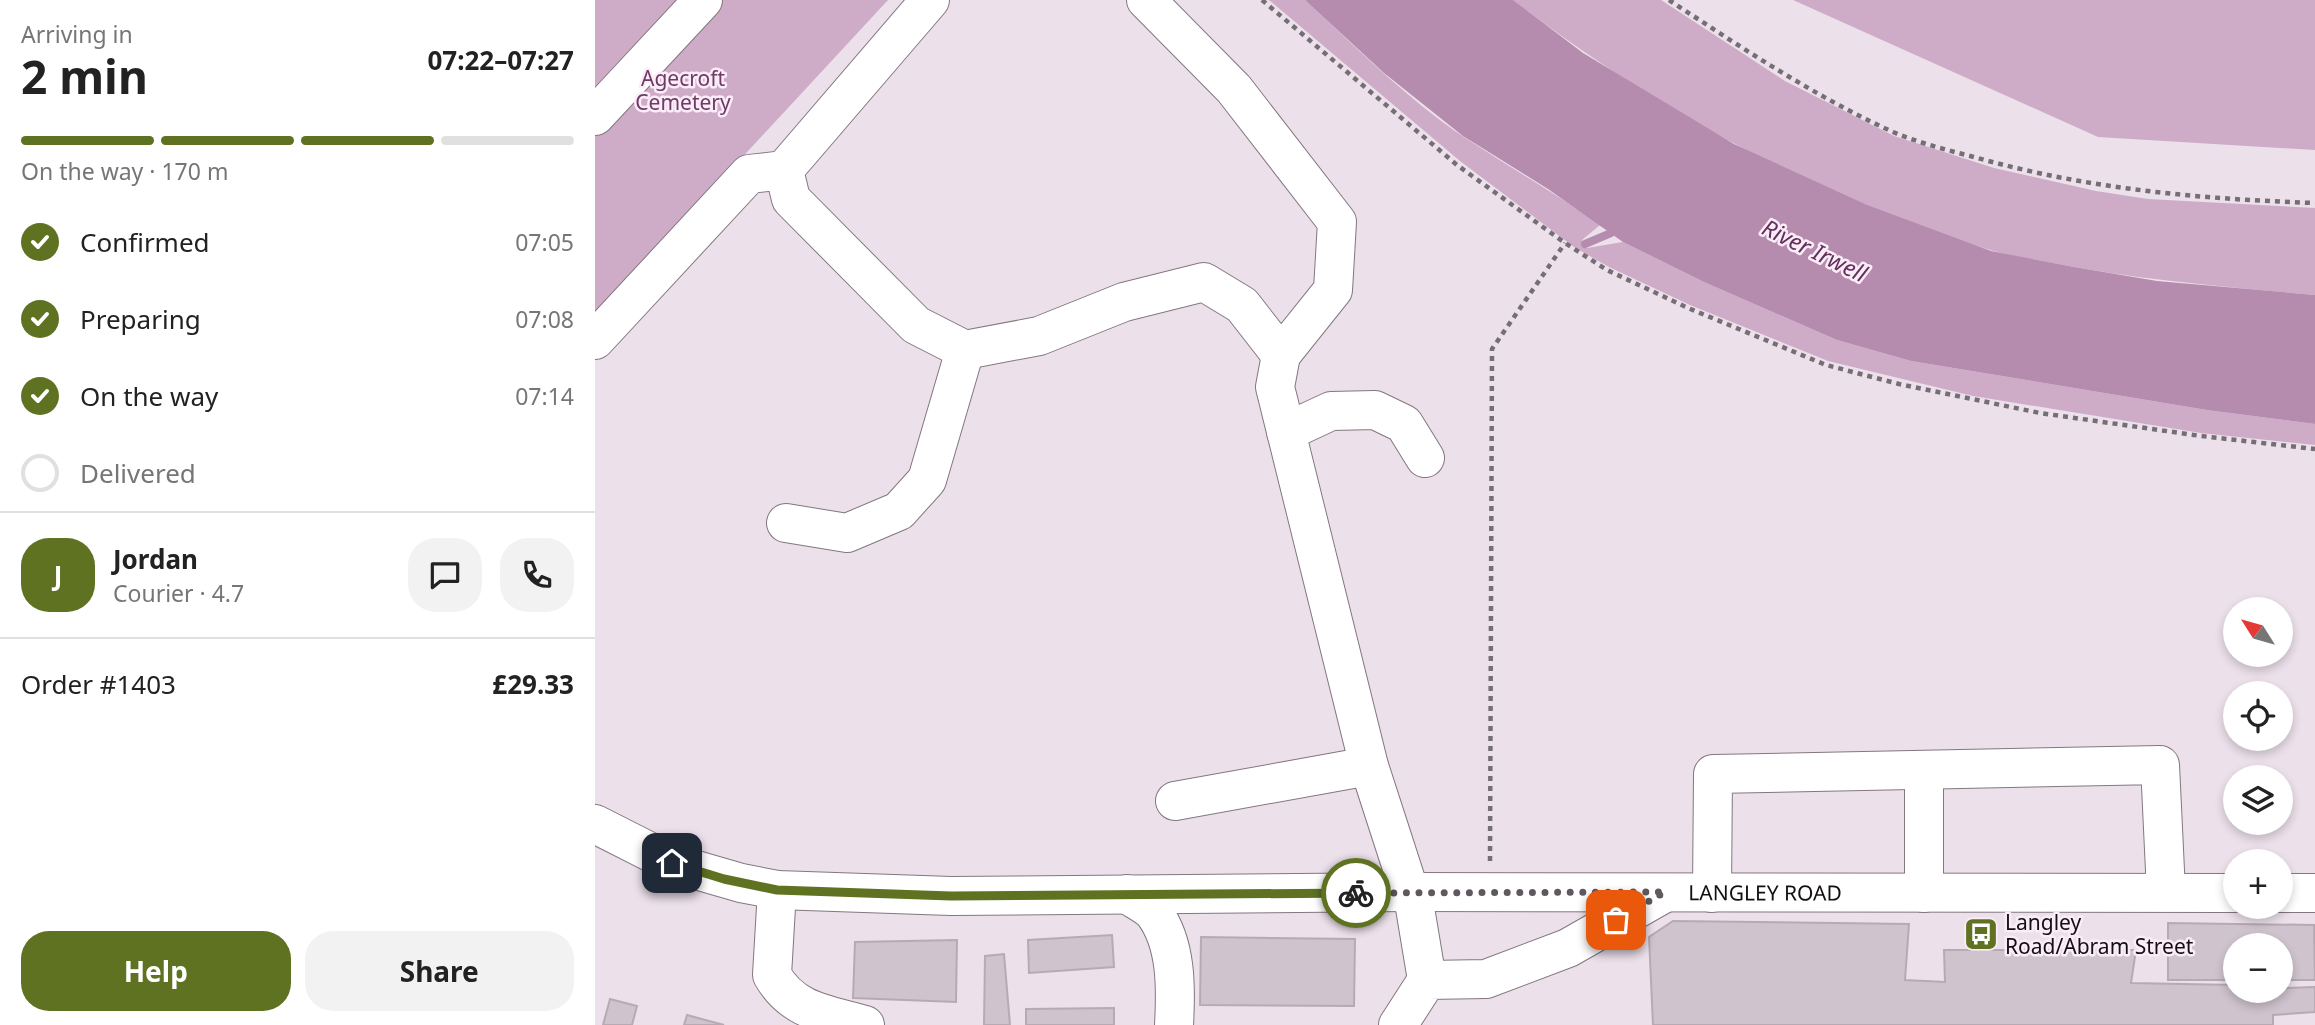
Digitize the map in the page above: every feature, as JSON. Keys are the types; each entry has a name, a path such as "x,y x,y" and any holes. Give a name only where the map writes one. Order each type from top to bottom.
{"street":[{"path":"595,116 703,0"},
{"path":"595,340 748,174 784,170 930,0"},
{"path":"1146,0 1234,89 1337,222 1333,290 1281,355 1275,387 1369,766 1415,908 1427,980 1398,1025"},
{"path":"784,170 791,199 916,325 965,350 1039,336 1124,302 1204,282 1242,305 1281,355"},
{"path":"786,523 847,533 899,512 927,480 965,350"},
{"path":"1286,432 1331,411 1375,410 1405,424 1425,458"},
{"path":"1712,893 1713,774 2160,765 2166,892"},
{"path":"1175,802 1369,766"},
{"path":"1924,770 1924,893"},
{"name":"LANGLEY ROAD","path":"595,824 672,863 718,877 777,890 951,896 1408,892 2223,893"},
{"path":"777,890 772,975 779,987 797,1005 865,1025"},
{"path":"1427,980 1486,979 1568,948 1665,892"},
{"path":"2293,893 2315,893"},
{"path":"1127,894 1153,912 1167,941 1176,984 1174,1025"}],"path":[{"path":"1262,0 1457,165 1607,270 1688,309 1826,366 1899,384 2040,413 2315,449"},
{"path":"1669,0 1787,78 1895,133 1945,149 2047,176 2150,194 2315,203"},
{"path":"1490,893 1492,349 1565,243"}],"green space":[{"name":"Agecroft Cemetery","path":"595,0 888,0 595,316"},
{"path":"1269,0 1305,0 1422,106 1481,148 1600,225 1582,240 1587,248 1623,242 1704,282 1837,340 1911,361 2207,410 2315,424 2315,445 2201,433 1973,396 1828,361 1690,305 1609,267 1574,247 1460,161"},
{"path":"1513,0 1661,0 1785,81 1894,136 1994,168 2096,191 2148,199 2315,208 2315,295 2085,269 1998,252 1926,229 1863,205 1740,147 1623,78"},
{"path":"1793,0 2315,0 2315,150 2098,137"}],"water":[{"name":"River Irwell","path":"1305,0 1513,0 1583,53 1734,144 1867,205 1991,251 2157,281 2315,295 2315,424 2207,410 1911,361 1837,340 1704,282 1623,242 1548,189 1463,136 1384,73"}],"building":[{"path":"1673,921 1909,924 1905,980 1945,982 1944,950 2136,950 2131,983 2223,985 2223,1003 2293,1003 2293,988 2315,987 2315,1012 2273,1015 2273,1025 1653,1025 1649,937"},
{"path":"2168,923 2314,925 2315,980 2293,980 2293,933 2223,933 2223,980 2168,980"},
{"path":"1112,935 1114,967 1029,973 1028,940"},
{"path":"1201,937 1355,939 1354,1006 1200,1005"},
{"path":"957,940 956,1002 853,998 855,942"},
{"path":"1004,954 1010,1025 984,1025 985,956"},
{"path":"610,999 637,1006 632,1025 603,1025"},
{"path":"1114,1008 1114,1025 1026,1025 1026,1009"},
{"path":"687,1015 724,1025 684,1025"}],"waterway":[{"path":"1585,244 1611,233 1618,226"}],"way so far":[{"path":"1356,893 1665,892 1616,920"}],"place":[{"name":"Langley Road/Abram Street","path":"1981,934"}],"route":[{"path":"672,863 724,879 777,890 951,896 1356,893"}]}
